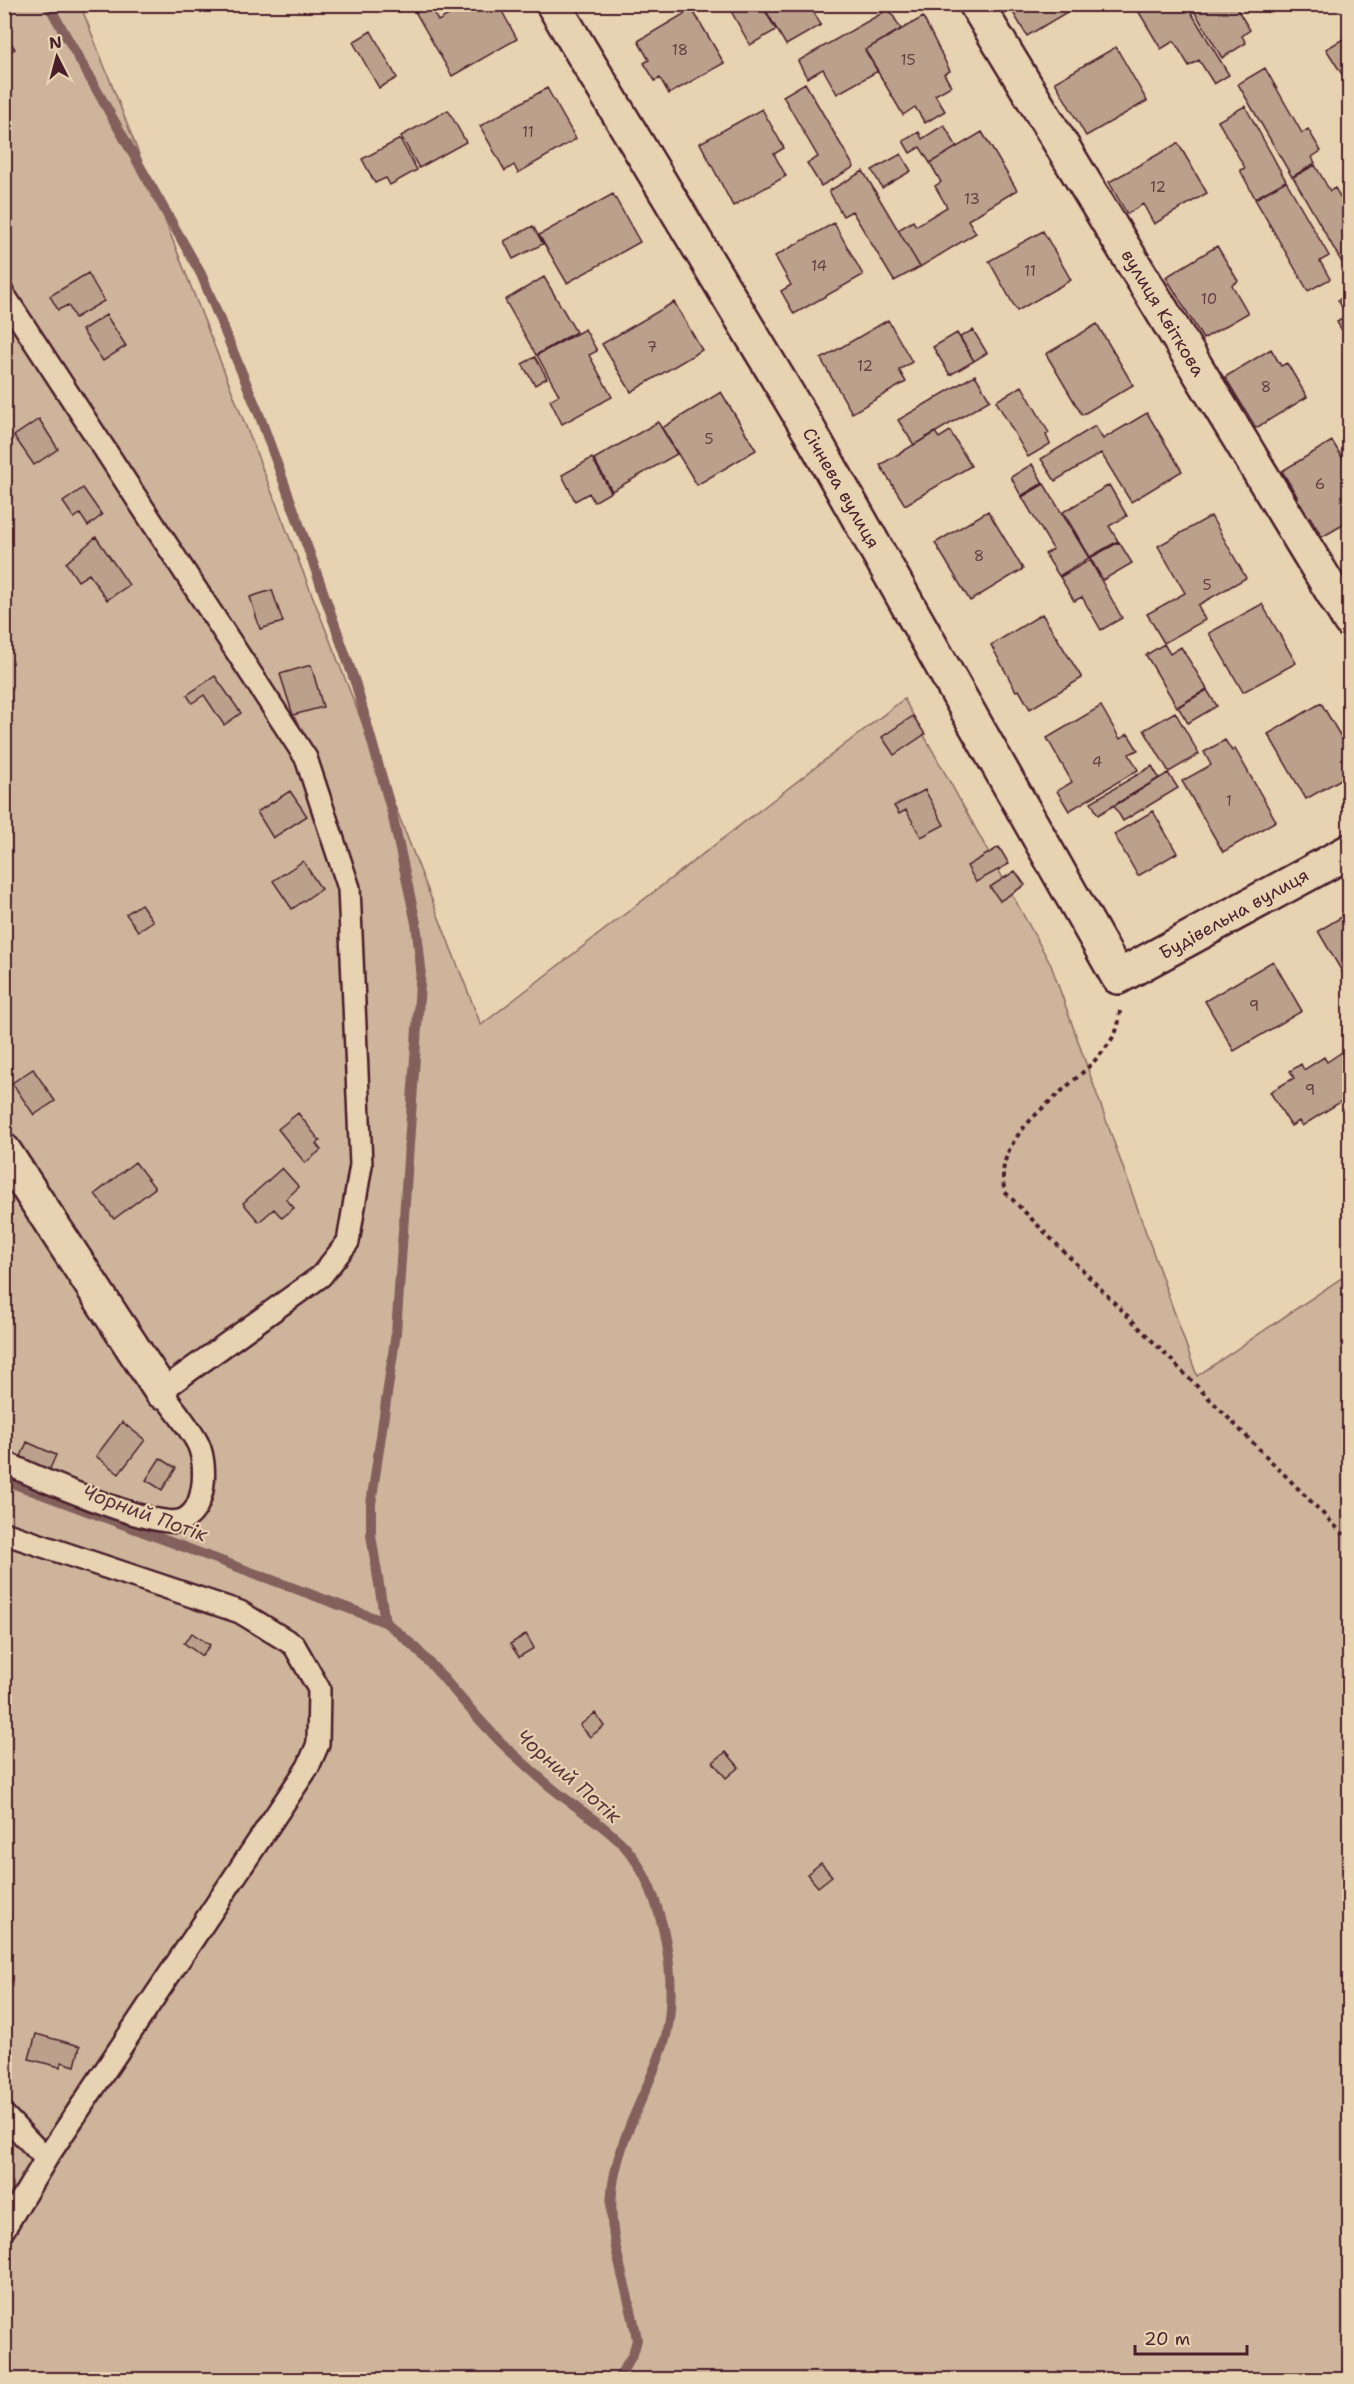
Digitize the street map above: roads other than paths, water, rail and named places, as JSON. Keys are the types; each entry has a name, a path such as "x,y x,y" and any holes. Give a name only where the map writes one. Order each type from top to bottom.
{"street":[{"name":"Січнева вулиця","path":"553,4 810,432 1118,977"},
{"name":"вулиця Квіткова","path":"976,4 1350,621"},
{"name":"Будівельна вулиця","path":"1118,977 1350,851"},
{"path":"4,1151 161,1391"}],"lane":[{"path":"4,295 306,759 349,888 361,1165 348,1242 321,1275 161,1391 199,1446 203,1492 196,1510 180,1521 157,1520 90,1498 4,1462"},
{"path":"4,1533 240,1612 294,1645 319,1689 318,1744 308,1767 46,2159 4,2229"},
{"path":"4,2115 46,2159"}],"waterway":[{"path":"48,4 201,274 259,414 356,685 392,813 416,923 421,968 396,1333 371,1504 371,1535 385,1622"},
{"name":"Чорний Потік","path":"4,1480 385,1622 403,1636 435,1668 511,1752 547,1784 609,1832 626,1848 639,1866 650,1889 666,1941 671,1995 664,2043 626,2135 615,2172 612,2192 611,2210 616,2248 637,2340 633,2354 617,2380"}]}
